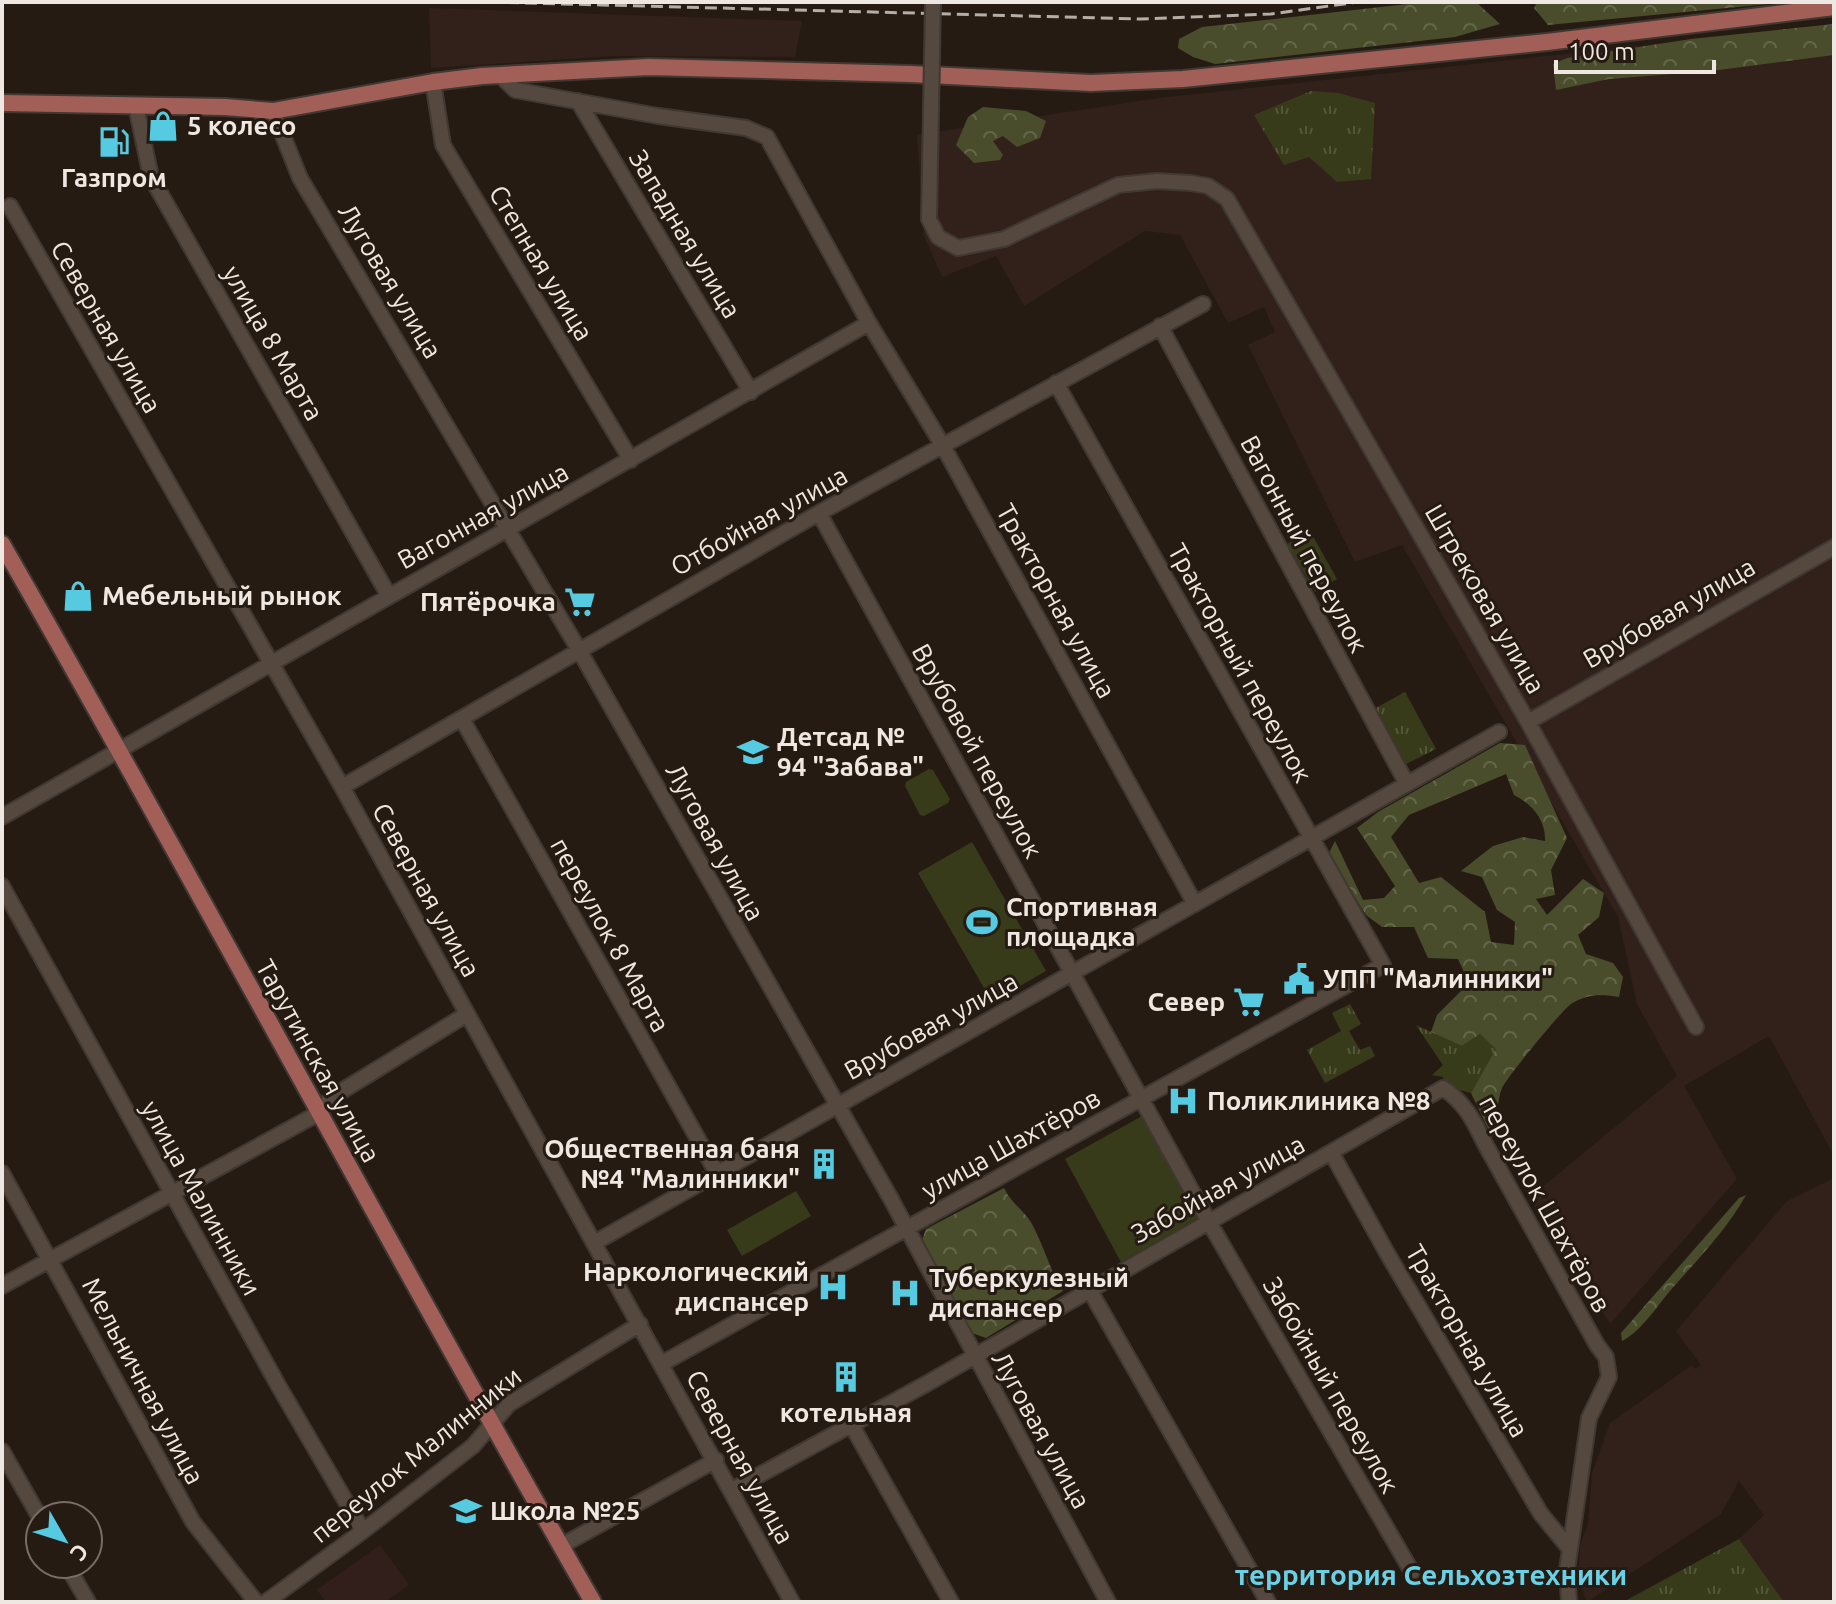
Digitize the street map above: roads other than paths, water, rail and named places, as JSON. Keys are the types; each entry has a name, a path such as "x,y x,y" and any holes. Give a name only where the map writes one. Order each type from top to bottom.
{"main road":[{"path":"2,103 225,107 273,111 433,82 649,67 910,74 1091,83 1183,79 1547,42 1834,7"},
{"name":"Тарутинская улица","path":"2,544 593,1602"}],"street":[{"name":"Штрековая улица","path":"933,2 929,219 938,237 958,248 1004,239 1118,185 1157,181 1191,183 1208,186 1227,199 1528,722 1696,1027"},
{"path":"500,75 515,90 578,101"},
{"name":"Степная улица","path":"433,82 443,145 631,460"},
{"name":"Тракторная улица","path":"578,101 746,128 767,137 869,323 943,446 1195,904"},
{"name":"Западная улица","path":"578,101 751,392"},
{"name":"улица 8 Марта","path":"136,106 151,177 389,596"},
{"name":"Луговая улица","path":"273,111 300,178 579,650 907,1230 1108,1602"},
{"name":"Северная улица","path":"10,206 342,787 792,1602"},
{"name":"Отбойная улица","path":"342,787 819,513 1203,304"},
{"name":"Вагонная улица","path":"2,817 869,323"},
{"name":"Вагонный переулок","path":"1160,326 1407,784"},
{"name":"Тракторный переулок","path":"1056,383 1383,965"},
{"name":"Врубовой переулок","path":"819,513 1209,1222"},
{"name":"Врубовая улица","path":"1528,722 1834,547"},
{"name":"переулок 8 Марта","path":"462,719 717,1173"},
{"name":"Врубовая улица","path":"594,1243 1499,732"},
{"name":"улица Малинники","path":"2,886 170,1193 363,1531"},
{"name":"улица Шахтёров","path":"661,1364 1383,965"},
{"path":"2,1286 319,1113 332,1097 467,1014"},
{"name":"переулок Шахтёров","path":"1433,1091 1443,1088 1457,1097 1472,1115 1490,1153 1606,1357 1609,1377 1589,1418 1569,1548"},
{"name":"Забойная улица","path":"732,1490 1209,1222 1433,1091"},
{"name":"Тракторная улица","path":"1331,1152 1541,1514 1569,1548"},
{"name":"Мельничная улица","path":"2,1173 193,1522 256,1602"},
{"name":"Забойный переулок","path":"1209,1222 1412,1572"},
{"path":"1089,1289 1268,1602"},
{"name":"переулок Малинники","path":"266,1602 473,1446 509,1404 640,1324"},
{"path":"851,1424 951,1602"},
{"path":"2,1451 30,1500"},
{"path":"561,1546 716,1460"},
{"path":"1569,1548 1569,1602"},
{"path":"75,1580 88,1602"}],"railway":[{"path":"489,2 1141,19 1271,14 1358,2"}],"place":[{"name":"5 колесо","path":"163,126"},
{"name":"Газпром","path":"114,142"},
{"name":"Мебельный рынок","path":"78,596"},
{"name":"Пятёрочка","path":"580,602"},
{"name":"Детсад № 94 \"Забава\"","path":"753,752"},
{"name":"Спортивная площадка","path":"982,922"},
{"name":"УПП \"Малинники\"","path":"1299,979"},
{"name":"Север","path":"1249,1002"},
{"name":"Поликлиника №8","path":"1183,1101"},
{"name":"Общественная баня №4 \"Малинники\"","path":"824,1164"},
{"name":"Наркологический диспансер","path":"833,1287"},
{"name":"Туберкулезный диспансер","path":"905,1293"},
{"name":"котельная","path":"846,1377"},
{"name":"Школа №25","path":"466,1511"}],"district":[{"name":"территория Сельхозтехники","path":"1431,1575"}]}
